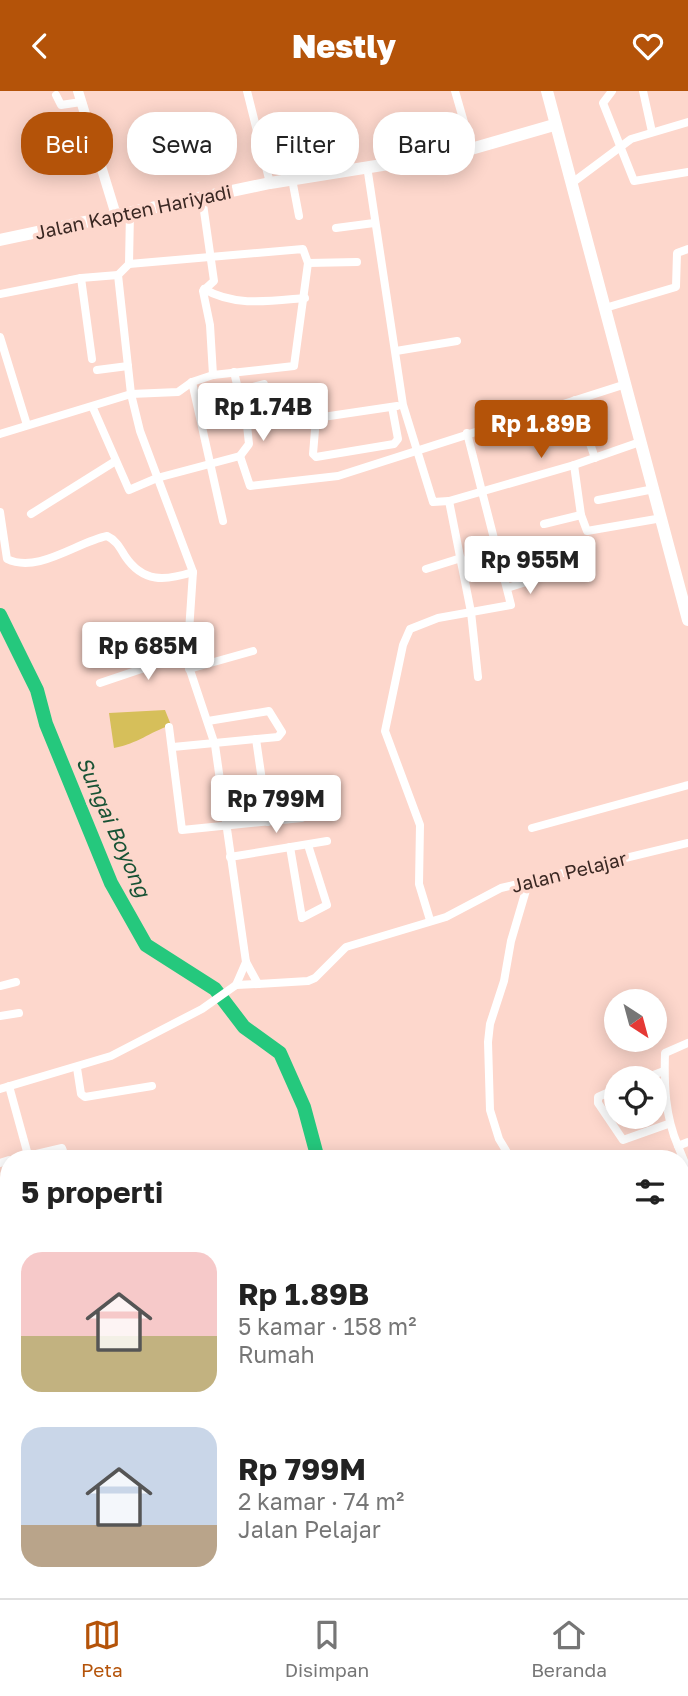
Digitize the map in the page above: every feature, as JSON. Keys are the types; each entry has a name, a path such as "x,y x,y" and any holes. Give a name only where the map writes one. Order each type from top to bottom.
{"main road":[{"path":"547,91 688,619"},
{"path":"80,97 116,215"},
{"name":"Jalan Kapten Hariyadi","path":"475,149 559,128"},
{"name":"Jalan Kapten Hariyadi","path":"0,240 270,183 373,165"}],"street":[{"path":"247,91 270,183"},
{"path":"455,91 461,112"},
{"path":"612,91 603,103 634,181 638,183 688,172"},
{"path":"643,91 652,132"},
{"path":"56,95 61,105 80,97"},
{"path":"576,180 631,139 688,123"},
{"path":"559,128 583,208 579,216"},
{"path":"366,166 403,405 433,502 481,493 640,442"},
{"path":"292,179 299,216"},
{"path":"202,197 213,283 204,289"},
{"path":"129,264 130,212"},
{"path":"336,228 374,223"},
{"path":"0,294 81,278 118,275 129,264 303,249 308,263 305,299 293,368 213,375 192,382 178,392 131,394 93,408 0,434"},
{"path":"605,308 677,286 677,253 688,249"},
{"path":"308,263 357,262"},
{"path":"118,275 131,394 140,431 192,572 186,654 215,745 246,962 258,984"},
{"path":"81,278 92,359"},
{"path":"204,289 216,296 247,302 305,299"},
{"path":"204,289 213,375"},
{"path":"0,337 27,425"},
{"path":"396,351 457,341"},
{"path":"97,370 128,366"},
{"path":"234,372 239,393"},
{"path":"192,382 223,521"},
{"path":"197,402 239,393 264,384"},
{"path":"240,456 250,486 338,476 626,384"},
{"path":"575,400 595,458"},
{"path":"269,425 403,405"},
{"path":"316,418 313,454 316,457 394,443 398,439 392,407"},
{"path":"93,408 114,462 129,490 157,478 240,456 249,444 246,416"},
{"path":"430,920 419,884 420,825 385,731 403,645 410,629 427,621 512,605 467,433"},
{"path":"31,514 114,462"},
{"path":"574,465 581,515 589,531 662,518"},
{"path":"598,500 654,489"},
{"path":"449,501 471,612 478,677"},
{"path":"0,512 7,559 13,562 29,563 107,536 140,573 150,577 173,579 192,572"},
{"path":"544,524 581,515"},
{"path":"426,569 461,558"},
{"path":"507,588 545,576"},
{"path":"189,670 253,650"},
{"path":"100,683 186,654"},
{"path":"173,747 215,745 281,734 281,728 271,712 208,721"},
{"path":"169,727 182,830 302,818"},
{"path":"256,739 268,822"},
{"path":"532,828 688,785"},
{"path":"230,857 327,841"},
{"name":"Jalan Pelajar","path":"233,987 308,981 345,947 446,917 502,888 688,843"},
{"path":"290,848 302,918 327,905 308,845"},
{"path":"506,1150 499,1139 490,1110 488,1042 490,1024 505,981 511,941 528,880"},
{"path":"30,1150 4,1087 77,1068 127,1049 202,1009 233,987 246,962"},
{"path":"0,986 16,982"},
{"path":"0,1017 19,1013"},
{"path":"664,1066 665,1053 688,1043"},
{"path":"77,1068 81,1094 85,1097 152,1086"},
{"path":"604,1094 598,1097 598,1103 604,1112"},
{"path":"667,1111 668,1124 680,1150"},
{"path":"616,1129 623,1140 654,1129"},
{"path":"678,1146 688,1142"}],"shaded area":[{"path":"165,710 171,725 114,748 109,713"}],"waterway":[{"name":"Sungai Boyong","path":"0,615 37,690 46,724 111,883 146,945 215,989 244,1027 280,1053 304,1107 316,1150"}]}
